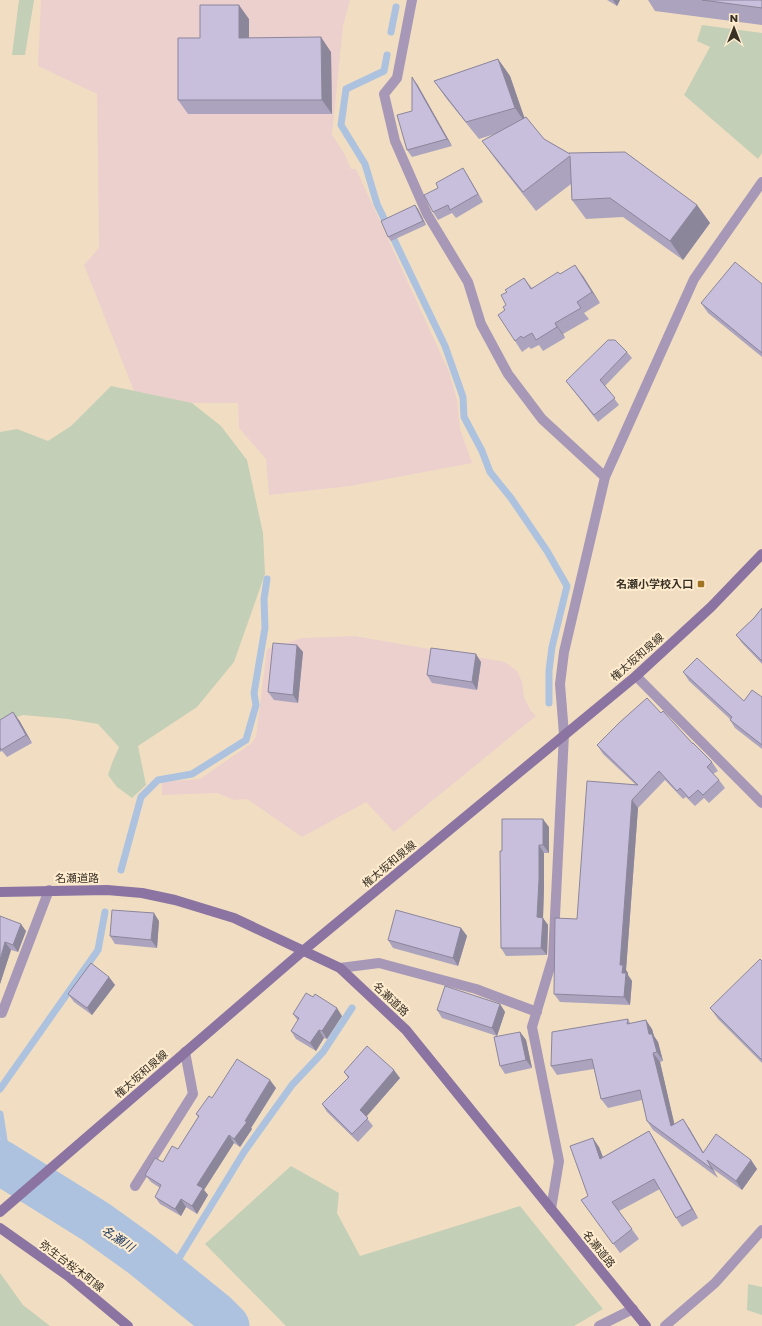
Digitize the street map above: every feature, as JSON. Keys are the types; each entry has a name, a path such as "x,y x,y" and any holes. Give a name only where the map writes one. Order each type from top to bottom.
{"street":[{"path":"412,0 396,78 384,94 395,141 427,214 468,282 481,324 508,374 542,419 604,477"},
{"path":"551,1209 559,1162 532,1027 553,957 564,734 560,684 564,652 604,477 694,279 762,182"},
{"name":"権太坂和泉線","path":"0,1212 26,1188 304,950 636,676 711,607 762,554"},
{"path":"636,676 762,803"},
{"path":"2,1013 49,890"},
{"name":"名瀬道路","path":"0,892 107,890 142,893 175,900 234,918 340,968 406,1030 646,1326"},
{"path":"340,968 379,963 476,989 537,1012"},
{"path":"135,1186 193,1094 186,1052"},
{"name":"弥生台桜木町線","path":"0,1228 68,1276 128,1326"},
{"path":"665,1326 716,1282 762,1230"},
{"path":"599,1326 633,1309"}],"shaded area":[{"path":"41,0 350,0 343,26 332,135 344,153 351,169 356,169 449,372 457,400 460,429 472,463 350,486 269,495 266,459 239,428 238,403 192,403 134,391 84,265 99,248 97,94 38,66"},
{"path":"354,636 505,662 517,671 522,682 524,697 531,711 536,716 394,832 366,802 302,837 247,799 234,800 217,793 162,795 162,782 200,779 252,743 256,736 267,649 302,638"}],"green space":[{"path":"19,0 34,0 25,55 12,55"},
{"path":"702,25 762,33 762,153 758,159 684,95 710,47 697,41"},
{"path":"111,386 192,403 221,426 247,460 263,533 265,574 234,662 197,707 138,746 146,785 132,798 117,787 108,775 119,747 98,724 68,719 23,715 0,723 0,432 17,429 48,441 71,426"},
{"path":"291,1166 339,1193 337,1213 360,1256 520,1206 603,1309 574,1326 286,1326 205,1244"},
{"path":"0,1273 23,1305 50,1326 0,1326"},
{"path":"748,1284 762,1287 762,1315 747,1310"}],"building":[{"path":"702,0 762,0 762,8"},
{"path":"200,5 239,5 239,38 321,37 322,100 178,100 178,38 200,38"},
{"path":"498,59 515,108 466,122 434,81"},
{"path":"412,77 447,139 407,150 397,115 412,111"},
{"path":"526,117 544,139 570,154 569,153 625,152 697,205 670,241 610,198 572,200 570,156 523,192 482,141"},
{"path":"463,168 478,194 450,210 448,205 433,212 424,195 438,188 436,183"},
{"path":"415,205 423,221 388,237 381,221"},
{"path":"735,262 762,284 762,353 701,303"},
{"path":"575,265 592,292 577,302 581,308 555,323 557,327 536,340 532,333 523,338 521,336 515,341 498,315 505,310 503,307 506,305 501,295 507,292 505,290 524,278 531,289 558,272 560,274"},
{"path":"608,340 615,340 627,352 600,380 615,398 594,415 566,381"},
{"path":"762,608 762,661 736,635"},
{"path":"273,643 297,645 293,695 268,692"},
{"path":"431,648 476,654 472,682 427,675"},
{"path":"697,658 744,701 752,690 762,697 762,745 730,720 732,717 683,672"},
{"path":"647,698 661,713 663,711 693,744 712,762 707,767 719,780 703,795 698,790 689,798 680,788 677,791 659,771 632,800 620,965 623,965 622,973 626,973 624,997 554,994 555,918 577,919 587,781 638,785 597,745"},
{"path":"13,712 26,735 1,750 0,720"},
{"path":"502,819 543,819 543,845 539,845 537,917 543,918 541,948 501,948 500,851 502,851"},
{"path":"112,910 154,913 151,940 110,936"},
{"path":"396,910 461,928 453,958 388,940"},
{"path":"0,916 21,924 13,945 5,942 0,960"},
{"path":"760,959 762,961 762,1060 710,1008"},
{"path":"91,963 109,977 87,1008 68,994"},
{"path":"445,986 500,1004 492,1028 437,1010"},
{"path":"306,993 313,997 315,994 337,1008 322,1031 319,1030 310,1043 291,1031 299,1018 293,1014"},
{"path":"628,1019 627,1024 646,1020 649,1034 652,1034 657,1052 653,1053 671,1126 683,1119 703,1153 716,1134 751,1160 736,1181 707,1160 712,1169 647,1121 640,1090 601,1099 592,1059 551,1066 552,1032"},
{"path":"520,1032 526,1060 500,1066 494,1037"},
{"path":"367,1046 394,1070 360,1110 368,1118 352,1134 322,1104 349,1077 344,1072"},
{"path":"237,1059 270,1080 245,1121 247,1122 234,1139 229,1135 197,1185 203,1188 192,1206 181,1199 175,1209 155,1197 161,1185 145,1175 155,1158 163,1162 172,1146 178,1149 199,1116 196,1114 209,1096 212,1098"},
{"path":"649,1131 692,1209 676,1218 654,1179 612,1202 632,1229 613,1244 581,1200 588,1196 570,1146 593,1138 600,1159"}],"waterway":[{"path":"391,32 396,7"},
{"path":"387,55 384,71 346,89 341,125 365,164 377,204 445,346 463,397 464,417 482,451 490,472 511,498 547,551 567,586 552,647 549,671 549,703"},
{"path":"121,870 141,797 158,780 192,774 246,740 256,705 254,693 265,628 264,599 267,579"},
{"path":"0,1089 98,950 105,912"},
{"path":"168,1276 244,1152 292,1085 323,1052 352,1008"},
{"path":"0,1114 8,1166"},
{"name":"名瀬川","path":"0,1162 96,1222 142,1255 215,1314 227,1326"}],"place":[{"name":"名瀬小学校入口","path":"701,584"}]}
